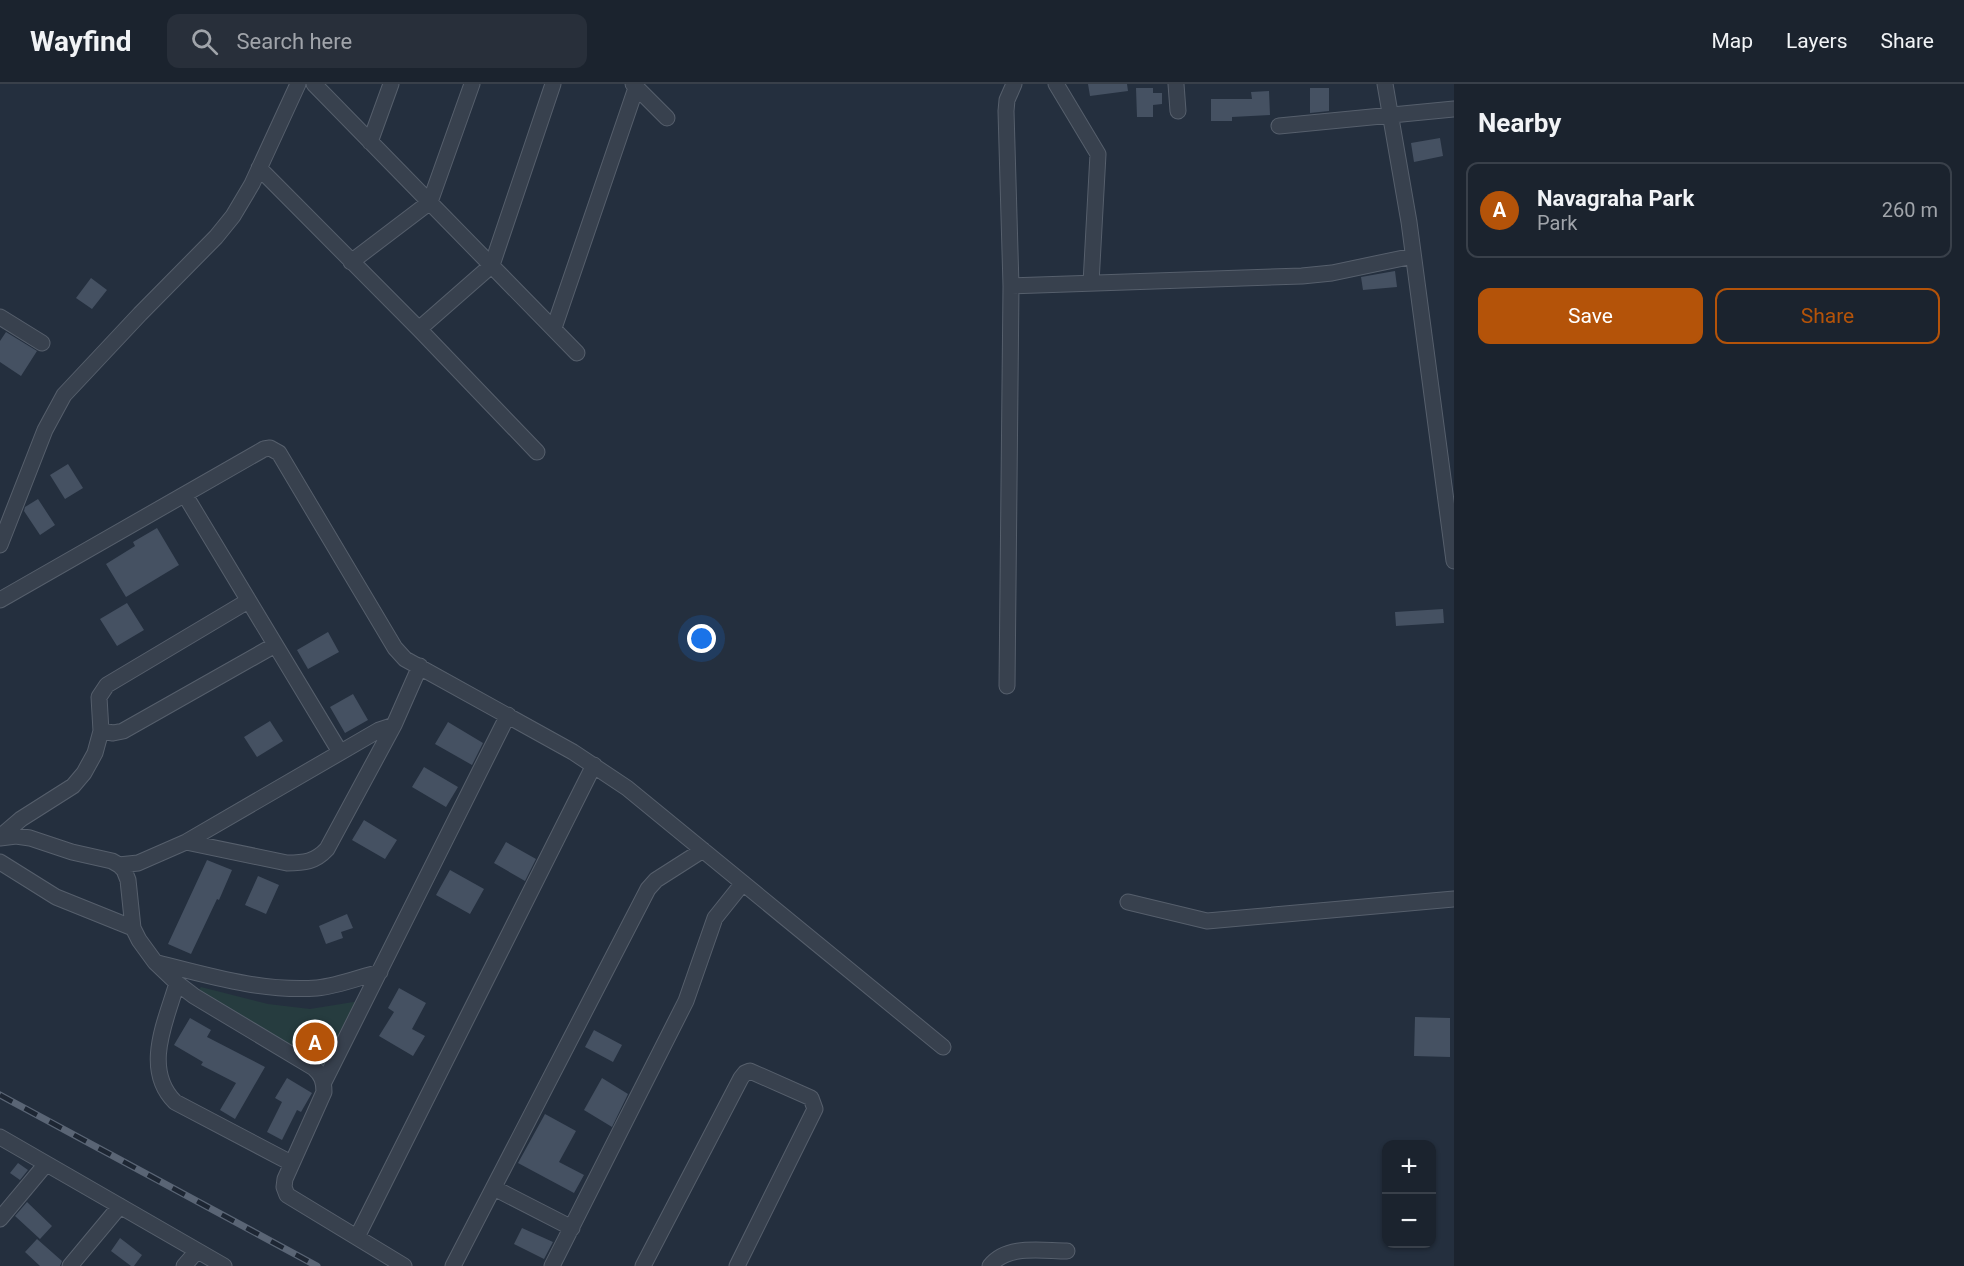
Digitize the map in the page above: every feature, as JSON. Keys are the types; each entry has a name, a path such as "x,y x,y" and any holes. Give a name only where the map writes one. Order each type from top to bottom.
{"street":[{"path":"0,545 45,430 64,395 234,216 298,84"},
{"path":"314,84 577,353"},
{"path":"370,142 391,84"},
{"path":"351,262 430,202 471,84"},
{"path":"419,329 492,265 553,84"},
{"path":"1007,686 1011,286 1006,111 1007,100 1014,84"},
{"path":"1056,84 1098,154 1091,283"},
{"path":"1176,84 1178,111"},
{"path":"1385,84 1403,180 1454,561"},
{"path":"554,328 634,86 667,118"},
{"path":"1279,126 1389,114 1454,110"},
{"path":"259,168 537,452"},
{"path":"1011,286 1302,276 1332,273 1413,256"},
{"path":"0,317 42,343"},
{"path":"0,600 264,449 270,448 279,453 395,648 405,659 508,715 594,765 627,788 943,1047"},
{"path":"184,495 340,752"},
{"path":"0,838 21,819 73,786 90,762 95,753 100,731 99,697 107,685 248,601"},
{"path":"100,731 113,733 123,731 275,645"},
{"path":"186,842 287,863 314,861 327,849 394,725 420,666"},
{"path":"324,1082 508,715"},
{"path":"119,866 138,863 186,842 379,730 394,725"},
{"path":"357,1237 594,765"},
{"path":"0,838 16,836 30,838 72,852 112,861 119,866 124,870 128,880 133,928 155,963 194,996 314,1068 320,1074 324,1082 324,1092 285,1179 284,1187 287,1195 404,1266"},
{"path":"453,1266 648,889 656,879 703,850"},
{"path":"0,862 56,897 133,928"},
{"path":"552,1266 686,1001 715,918 743,884"},
{"path":"1128,902 1207,921 1454,899"},
{"path":"155,963 226,980 284,989 320,988 380,972"},
{"path":"177,983 158,1050 161,1083 166,1093 175,1102 291,1163"},
{"path":"643,1266 741,1078 750,1071 812,1098 815,1109 737,1266"},
{"path":"0,1137 224,1266"},
{"path":"0,1219 46,1164"},
{"path":"494,1188 572,1228"},
{"path":"70,1266 120,1206"},
{"path":"184,1266 197,1251"},
{"path":"990,1266 999,1256 1013,1251 1067,1251"}],"green space":[{"path":"201,987 268,1004 310,1009 372,999 337,1075 194,996"}],"building":[{"path":"1088,84 1127,84 1128,91 1090,96"},
{"path":"1136,88 1153,88 1153,93 1162,93 1162,104 1153,105 1153,117 1137,117"},
{"path":"1310,88 1329,88 1329,111 1310,113"},
{"path":"1269,91 1270,115 1232,117 1232,121 1211,121 1211,99 1252,99 1251,92"},
{"path":"1440,138 1443,156 1414,162 1411,143"},
{"path":"1395,271 1397,287 1363,290 1361,277"},
{"path":"91,278 107,290 92,309 76,298"},
{"path":"6,332 37,351 21,376 0,362 0,341"},
{"path":"68,464 83,488 65,499 50,475"},
{"path":"38,499 55,525 40,535 24,511 25,507"},
{"path":"157,528 179,565 126,597 106,564 135,546 133,542"},
{"path":"127,603 144,630 117,646 100,619"},
{"path":"1443,609 1444,623 1396,626 1395,612"},
{"path":"328,632 339,652 308,669 297,650"},
{"path":"353,694 368,720 345,733 330,707"},
{"path":"270,721 283,741 257,757 244,737"},
{"path":"448,722 483,743 472,765 435,744"},
{"path":"424,767 458,787 446,807 412,787"},
{"path":"364,820 397,840 385,859 352,840"},
{"path":"506,842 536,859 525,881 494,863"},
{"path":"207,860 232,870 191,954 168,944"},
{"path":"450,870 484,889 470,914 436,895"},
{"path":"258,876 279,885 266,914 245,905"},
{"path":"347,914 353,928 341,932 343,938 326,944 319,926"},
{"path":"399,988 426,1003 412,1029 425,1036 413,1056 379,1036 394,1012 388,1008"},
{"path":"1415,1017 1450,1018 1450,1057 1414,1056"},
{"path":"190,1018 211,1030 207,1037 265,1067 235,1119 220,1110 236,1083 201,1065 203,1062 174,1045"},
{"path":"594,1030 622,1045 613,1062 585,1047"},
{"path":"287,1078 312,1093 301,1112 297,1110 282,1140 267,1132 282,1102 275,1098"},
{"path":"602,1078 628,1094 612,1127 584,1110"},
{"path":"545,1114 576,1131 559,1162 584,1175 574,1193 518,1163"},
{"path":"18,1163 28,1170 20,1180 10,1173"},
{"path":"27,1202 52,1226 40,1239 15,1216"},
{"path":"522,1228 553,1242 544,1259 514,1244"},
{"path":"120,1238 142,1255 134,1266 111,1251"},
{"path":"37,1239 62,1261 60,1266 40,1266 25,1252"}],"railway":[{"path":"0,1095 317,1266"}],"place":[{"name":"Navagraha Park","path":"315,1042"}]}
